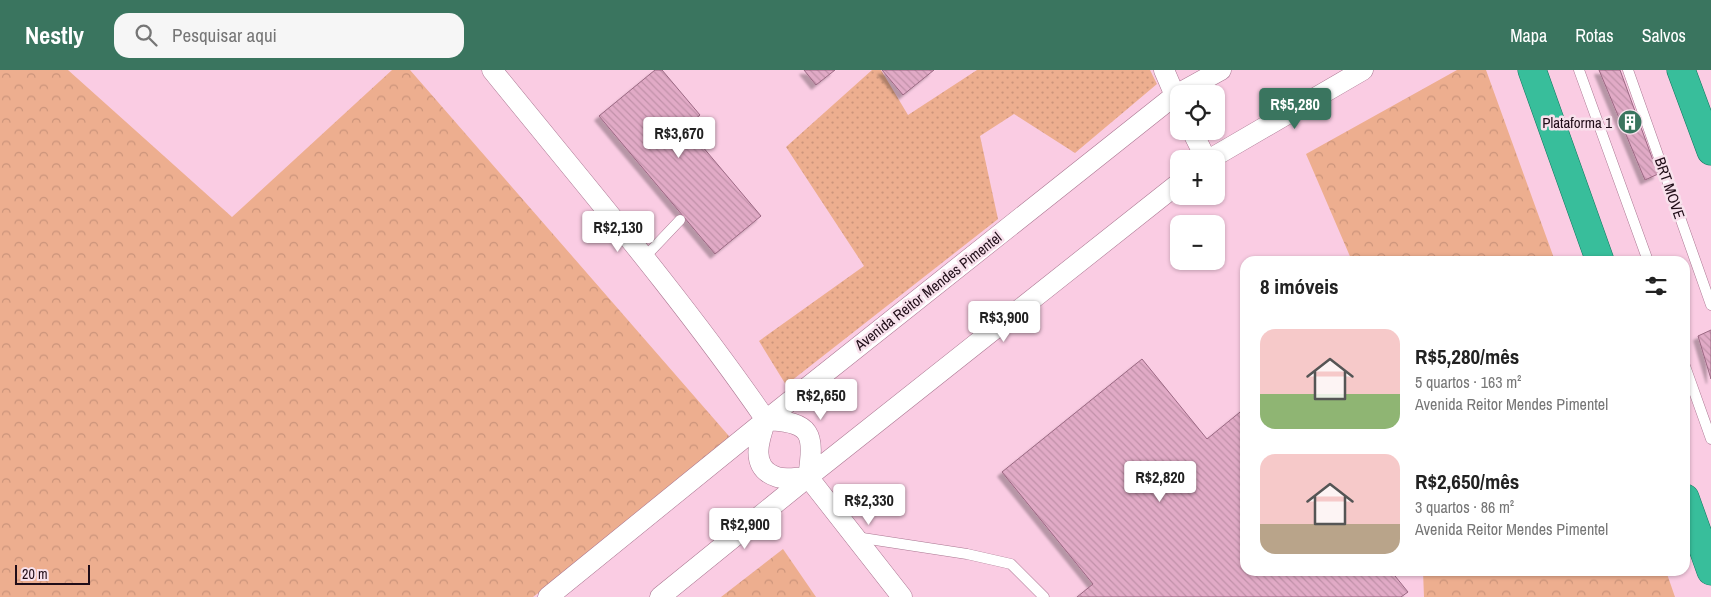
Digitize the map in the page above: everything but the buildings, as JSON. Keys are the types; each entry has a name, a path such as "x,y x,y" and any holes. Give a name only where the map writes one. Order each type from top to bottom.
{"highway":[{"path":"1532,70 1598,256"},
{"path":"1681,70 1710,142"},
{"path":"1690,512 1711,571"}],"street":[{"path":"492,70 731,369 766,420 795,423 804,427 810,437 811,446 808,477 902,597"},
{"path":"1164,70 1170,86"},
{"name":"Avenida Reitor Mendes Pimentel","path":"1199,85 1221,70"},
{"path":"1225,150 1358,71"},
{"name":"Avenida Reitor Mendes Pimentel","path":"548,597 766,420 1170,106"},
{"path":"660,597 808,477 1170,190"},
{"path":"766,420 758,443 758,454 763,467 778,478 808,477"}],"lane":[{"path":"1579,70 1646,256"},
{"name":"BRT MOVE","path":"1628,70 1711,305"},
{"path":"644,258 680,220"},
{"path":"1690,380 1711,440"},
{"path":"855,537 967,554 1011,564 1044,597"}],"green space":[{"path":"0,70 68,70 232,217 392,70 410,70 735,443 533,597 0,597"},
{"path":"872,70 881,70 908,115 977,70 1150,70 1157,84 1075,153 1014,114 980,136 998,219 786,385 759,341 864,266 786,147"},
{"path":"1457,70 1486,70 1553,256 1350,256 1306,154"},
{"path":"783,549 816,597 721,597"},
{"path":"1423,576 1668,576 1675,597 1424,597"}],"place":[{"name":"Plataforma 1","path":"1630,122"}]}
